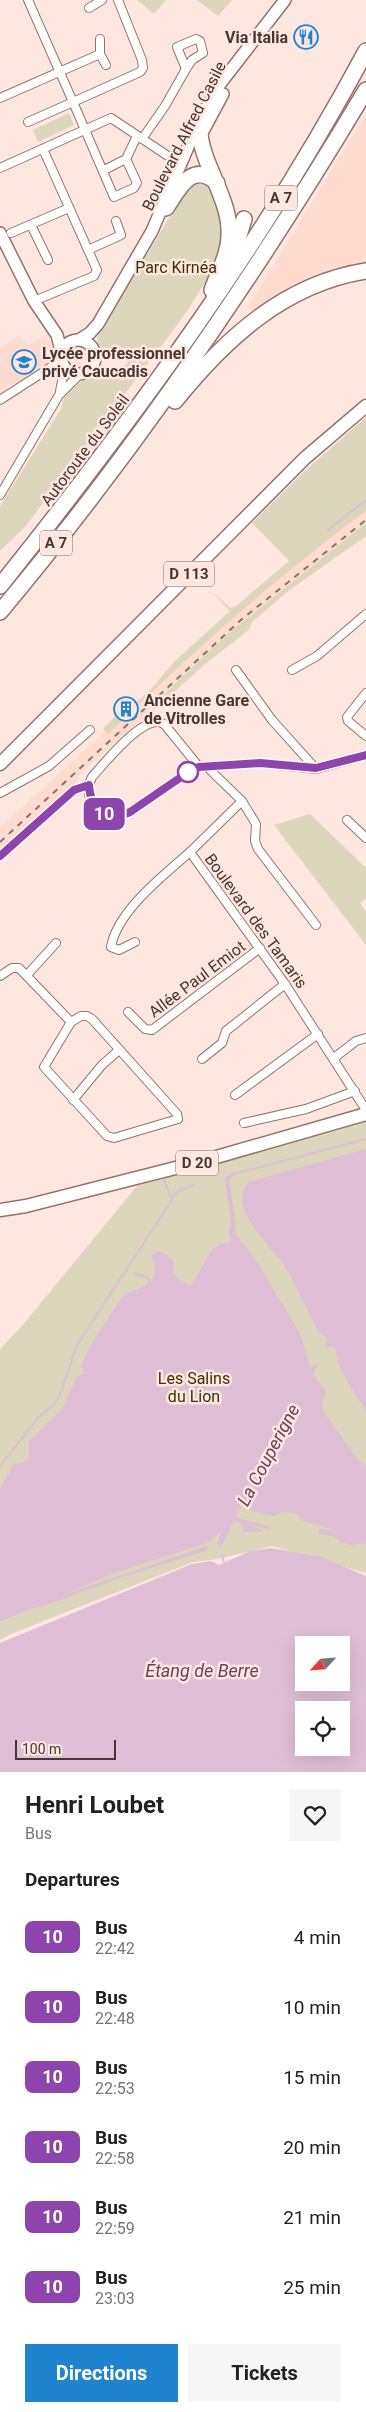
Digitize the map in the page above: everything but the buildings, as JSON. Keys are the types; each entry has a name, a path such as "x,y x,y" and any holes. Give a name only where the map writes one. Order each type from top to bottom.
{"highway":[{"name":"Autoroute du Soleil","path":"0,586 114,442 188,339 286,190 366,51"},
{"name":"Autoroute du Soleil","path":"0,612 111,474 189,367 268,251 366,90"},
{"path":"188,339 212,290 228,249 230,235 228,218 200,138 200,120"},
{"path":"166,208 185,181 193,175 203,174 217,183"},
{"path":"212,290 231,259 244,219"},
{"path":"111,474 209,361 257,317 275,305 313,286 366,271"}],"main road":[{"name":"D 113","path":"0,764 305,458 366,406"},
{"name":"D 20","path":"0,1210 26,1206 199,1162 366,1114"},
{"name":"D 20","path":"0,1220 26,1206"}],"street":[{"path":"28,0 104,170 104,175 114,197 134,188 137,183 126,159"},
{"path":"89,8 102,0"},
{"path":"28,122 140,72 143,68 118,0"},
{"name":"Boulevard Alfred Casile","path":"152,231 200,120 223,80 284,0"},
{"path":"100,39 100,54 106,65"},
{"path":"0,98 100,54"},
{"name":"Boulevard Alfred Casile","path":"76,341 90,334 98,324 166,208 243,55"},
{"path":"104,170 126,159 165,106 186,69"},
{"path":"0,168 111,118 180,164"},
{"path":"34,301 94,276 97,270 43,149"},
{"path":"69,208 31,225 6,233 34,301 56,334 63,360 72,373 81,374"},
{"path":"88,250 121,235 116,221"},
{"path":"31,225 48,260"},
{"name":"Boulevard Alfred Casile","path":"92,348 98,324"},
{"path":"0,495 59,395 94,364 92,348 56,334"},
{"path":"59,395 66,346 76,341"},
{"path":"0,400 63,360"},
{"path":"292,670 317,656 364,619"},
{"path":"236,670 272,720 316,768"},
{"path":"366,693 347,717 348,721 366,736"},
{"path":"316,925 260,852 256,845 254,819 242,801 203,767 165,725 158,720 139,729 92,777 89,785 92,802 97,809 107,815 121,816 130,812 190,771 203,767 260,763 316,768 366,755"},
{"path":"0,793 49,766 90,730"},
{"path":"0,759 16,747"},
{"path":"0,856 74,790 89,785"},
{"name":"Boulevard des Tamaris","path":"242,801 190,852 285,984 366,1110"},
{"path":"347,820 366,838"},
{"path":"135,942 119,950 111,947 114,938 132,908 190,852"},
{"path":"27,975 56,943"},
{"name":"Allée Paul Emiot","path":"128,1012 145,1030 152,1030 260,948"},
{"path":"0,976 14,967 19,968 71,1022"},
{"path":"202,1059 222,1043 226,1030 285,984"},
{"path":"81,1016 90,1017 178,1114 178,1119 112,1138 107,1136 44,1067 71,1022 81,1016"},
{"path":"235,1095 318,1034"},
{"path":"334,1058 356,1041 366,1038"},
{"path":"73,1100 102,1065 119,1050"},
{"path":"244,1123 306,1109 355,1091"}],"shaded area":[{"path":"366,114 366,263 293,284 259,312 254,311 248,307"},
{"name":"Lycée professionnel privé Caucadis","path":"19,335 28,346 44,335 50,342 51,358 47,360 49,363 15,384 7,386 7,391 0,395 0,349"},
{"path":"366,511 366,523 230,632 167,690 147,711 146,715 79,775 76,781 78,783 0,852 0,827 236,613 306,556"}],"green space":[{"path":"137,0 166,0 154,14"},
{"path":"197,0 232,0 218,16"},
{"path":"69,113 74,125 38,142 33,130"},
{"name":"Parc Kirnéa","path":"203,182 213,196 222,224 221,244 212,269 194,301 173,331 25,527 0,551 0,506 61,409 64,397 69,390 92,375 108,376 118,373 128,363 117,352 108,355 102,352 97,340 99,333 188,187"},
{"path":"366,417 366,511 298,563 233,618 108,734 103,729 120,711 123,715 152,688 175,661 230,611 211,591 230,608 236,606 289,561 252,523 305,471"},
{"path":"366,523 366,536 287,592 252,622 249,630 204,665 154,710 151,706 230,632"},
{"path":"310,814 366,868 366,899 360,903 366,912 366,945 274,825"},
{"name":"Les Salins du Lion","path":"366,1119 366,1573 272,1546 218,1559 193,1562 0,1640 0,1349 21,1327 137,1186 240,1158"}],"water":[{"path":"366,1149 366,1411 343,1373 335,1348 332,1346 327,1348 325,1346 328,1338 319,1332 287,1270 254,1228 243,1204 243,1192 249,1182"},
{"path":"233,1172 234,1175 229,1180 236,1225 235,1233 255,1259 299,1332 312,1368 315,1364 317,1365 313,1375 326,1391 322,1403 323,1411 358,1460 366,1466 366,1545 362,1543 351,1545 340,1542 334,1536 319,1534 320,1529 339,1531 303,1521 295,1513 283,1512 274,1516 252,1511 242,1504 237,1509 235,1517 270,1527 270,1529 250,1525 263,1531 244,1532 241,1523 234,1521 222,1545 217,1545 221,1532 209,1542 117,1572 58,1597 207,1546 208,1550 119,1578 0,1621 0,1489 14,1464 26,1462 29,1459 29,1441 62,1409 77,1377 85,1373 81,1367 89,1348 123,1296 148,1284 147,1278 134,1275 135,1273 146,1275 151,1281 153,1278 155,1271 151,1255 160,1251 173,1260 174,1274 180,1281 189,1285 192,1284 212,1250 220,1244 231,1242 229,1234 231,1222 225,1178"},
{"name":"Étang de Berre","path":"271,1548 321,1557 366,1576 366,1772 0,1772 0,1643 192,1564 211,1561 219,1565 250,1551"}],"waterway":[{"path":"328,530 366,500"},
{"path":"234,1174 366,1139"},
{"path":"0,1466 38,1418 55,1403 60,1395 77,1345 172,1200 164,1180"},
{"path":"172,1197 179,1191 194,1185"},
{"name":"La Couperigne","path":"236,1515 241,1505"},
{"name":"La Couperigne","path":"222,1556 224,1562"}],"railway":[{"path":"0,842 242,619 366,520"}],"bus line":[{"name":"10","path":"0,856 74,790 84,785 89,785 89,792 94,806 110,816 121,816 199,767 231,763 260,763 303,768 325,768 366,755"}],"place":[{"name":"Via Italia","path":"306,37"},
{"name":"Lycée professionnel privé Caucadis","path":"24,362"},
{"name":"Ancienne Gare de Vitrolles","path":"126,709"}]}
